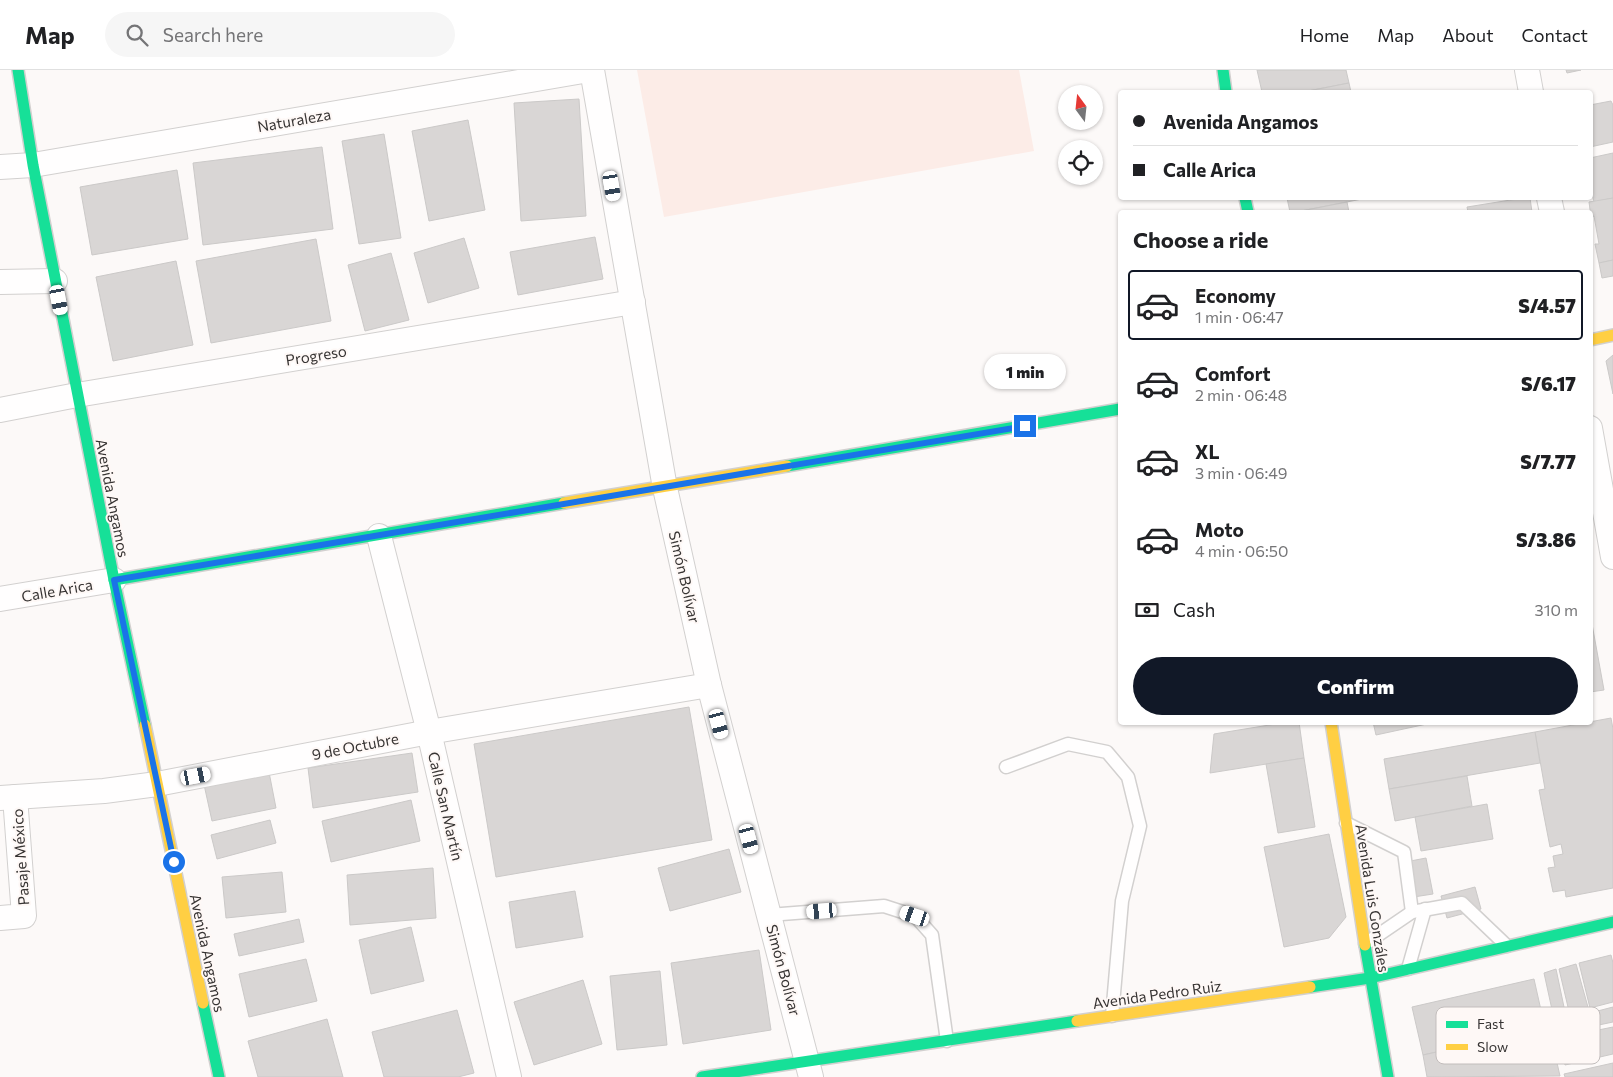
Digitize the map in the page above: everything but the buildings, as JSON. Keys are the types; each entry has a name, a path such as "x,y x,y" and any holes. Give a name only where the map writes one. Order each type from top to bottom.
{"street":[{"name":"Avenida Angamos","path":"18,70 33,165 77,395 219,1077"},
{"name":"Naturaleza","path":"0,167 33,165 590,70"},
{"name":"Simón Bolívar","path":"590,70 665,488 709,685 810,1069"},
{"path":"1222,70 1226,90"},
{"path":"1527,70 1531,90"},
{"path":"0,282 55,281"},
{"name":"Progreso","path":"0,410 77,395 633,302"},
{"path":"1593,339 1613,335"},
{"name":"Calle Arica","path":"0,599 665,488 1118,409"},
{"path":"1593,445 1613,557"},
{"name":"Calle San Martín","path":"379,536 429,732 510,1077"},
{"name":"9 de Octubre","path":"8,798 104,791 157,784 429,732 709,685"},
{"name":"Avenida Luis Gonzáles","path":"1331,725 1370,978 1388,1077"},
{"name":"Pasaje México","path":"0,918 24,916 8,798"},
{"name":"Avenida Pedro Ruiz","path":"702,1077 810,1069 947,1041 1370,978 1613,922"}],"lane":[{"path":"1006,767 1068,744 1107,752 1128,777 1140,826 1122,901 1112,1016"},
{"path":"1346,823 1404,852 1412,912"},
{"path":"1365,944 1412,912 1462,903 1507,946"},
{"path":"769,915 884,906 915,916 932,934 947,1041"},
{"path":"1408,969 1426,909"}],"shaded area":[{"path":"637,70 1019,70 1034,151 664,217"}],"traffic: fast":[{"path":"18,70 33,165 114,580 145,725"},
{"path":"1223,70 1226,90"},
{"path":"1245,200 1248,210"},
{"path":"787,466 1118,409"},
{"path":"114,580 564,503"},
{"path":"1310,987 1370,978 1613,922"},
{"path":"1365,945 1388,1077"},
{"path":"203,1003 219,1077"},
{"path":"702,1077 1077,1021"}],"traffic: slow":[{"path":"1593,339 1613,335"},
{"path":"564,503 787,466"},
{"path":"145,725 203,1003"},
{"path":"1331,725 1365,945"},
{"path":"1077,1021 1310,987"}],"route":[{"path":"174,862 114,580 1025,426"}]}
